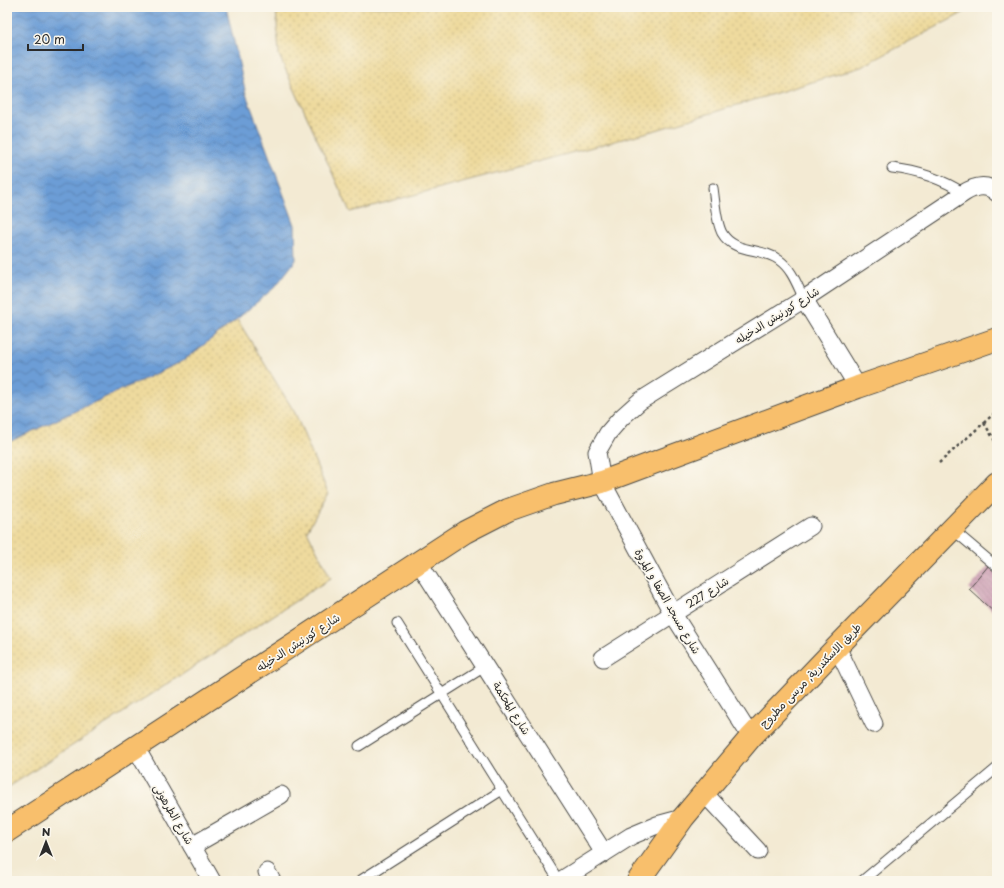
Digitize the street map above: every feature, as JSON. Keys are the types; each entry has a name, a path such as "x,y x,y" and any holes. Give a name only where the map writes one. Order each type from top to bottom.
{"main road":[{"name":"شارع كورنيش الدخيله","path":"7,832 465,532 508,510 554,494 602,482 858,387 997,339"},
{"name":"طريق الاسكندرية, مرسى مطروح","path":"638,881 683,818 751,737 952,529 996,488"}],"street":[{"name":"شارع كورنيش الدخيله","path":"602,482 597,452 608,433 621,418 640,401 804,299 974,187 985,186 992,188 997,193"},
{"path":"804,299 858,387"},
{"name":"شارع مسجد الصفا و المروة","path":"602,482 673,614 751,737"},
{"name":"شارع 227","path":"603,658 811,526"},
{"name":"شارع المحكمة","path":"419,563 604,853"},
{"path":"837,647 874,724"},
{"name":"شارع الطرهونى","path":"136,748 212,881"},
{"path":"704,793 758,851"},
{"path":"192,846 281,795"},
{"path":"560,881 631,836 657,825 683,818"}],"lane":[{"path":"892,168 930,176 964,193"},
{"path":"713,188 721,232 726,239 732,244 741,248 771,255 778,259 790,271 804,299"},
{"path":"952,529 997,567"},
{"path":"397,623 560,881"},
{"path":"359,746 486,666"},
{"path":"862,881 997,768"},
{"path":"361,880 502,790"}],"path":[{"path":"939,463 997,411"},
{"path":"984,423 997,444"}],"sand":[{"path":"276,7 974,7 861,67 656,130 350,212 279,55"},
{"path":"237,319 295,413 328,493 307,531 331,578 7,788 7,443 183,361"}],"water":[{"path":"7,7 226,7 246,94 295,225 296,260 275,287 183,361 7,443"}],"building":[{"path":"989,565 997,573 997,615 969,589"}]}
